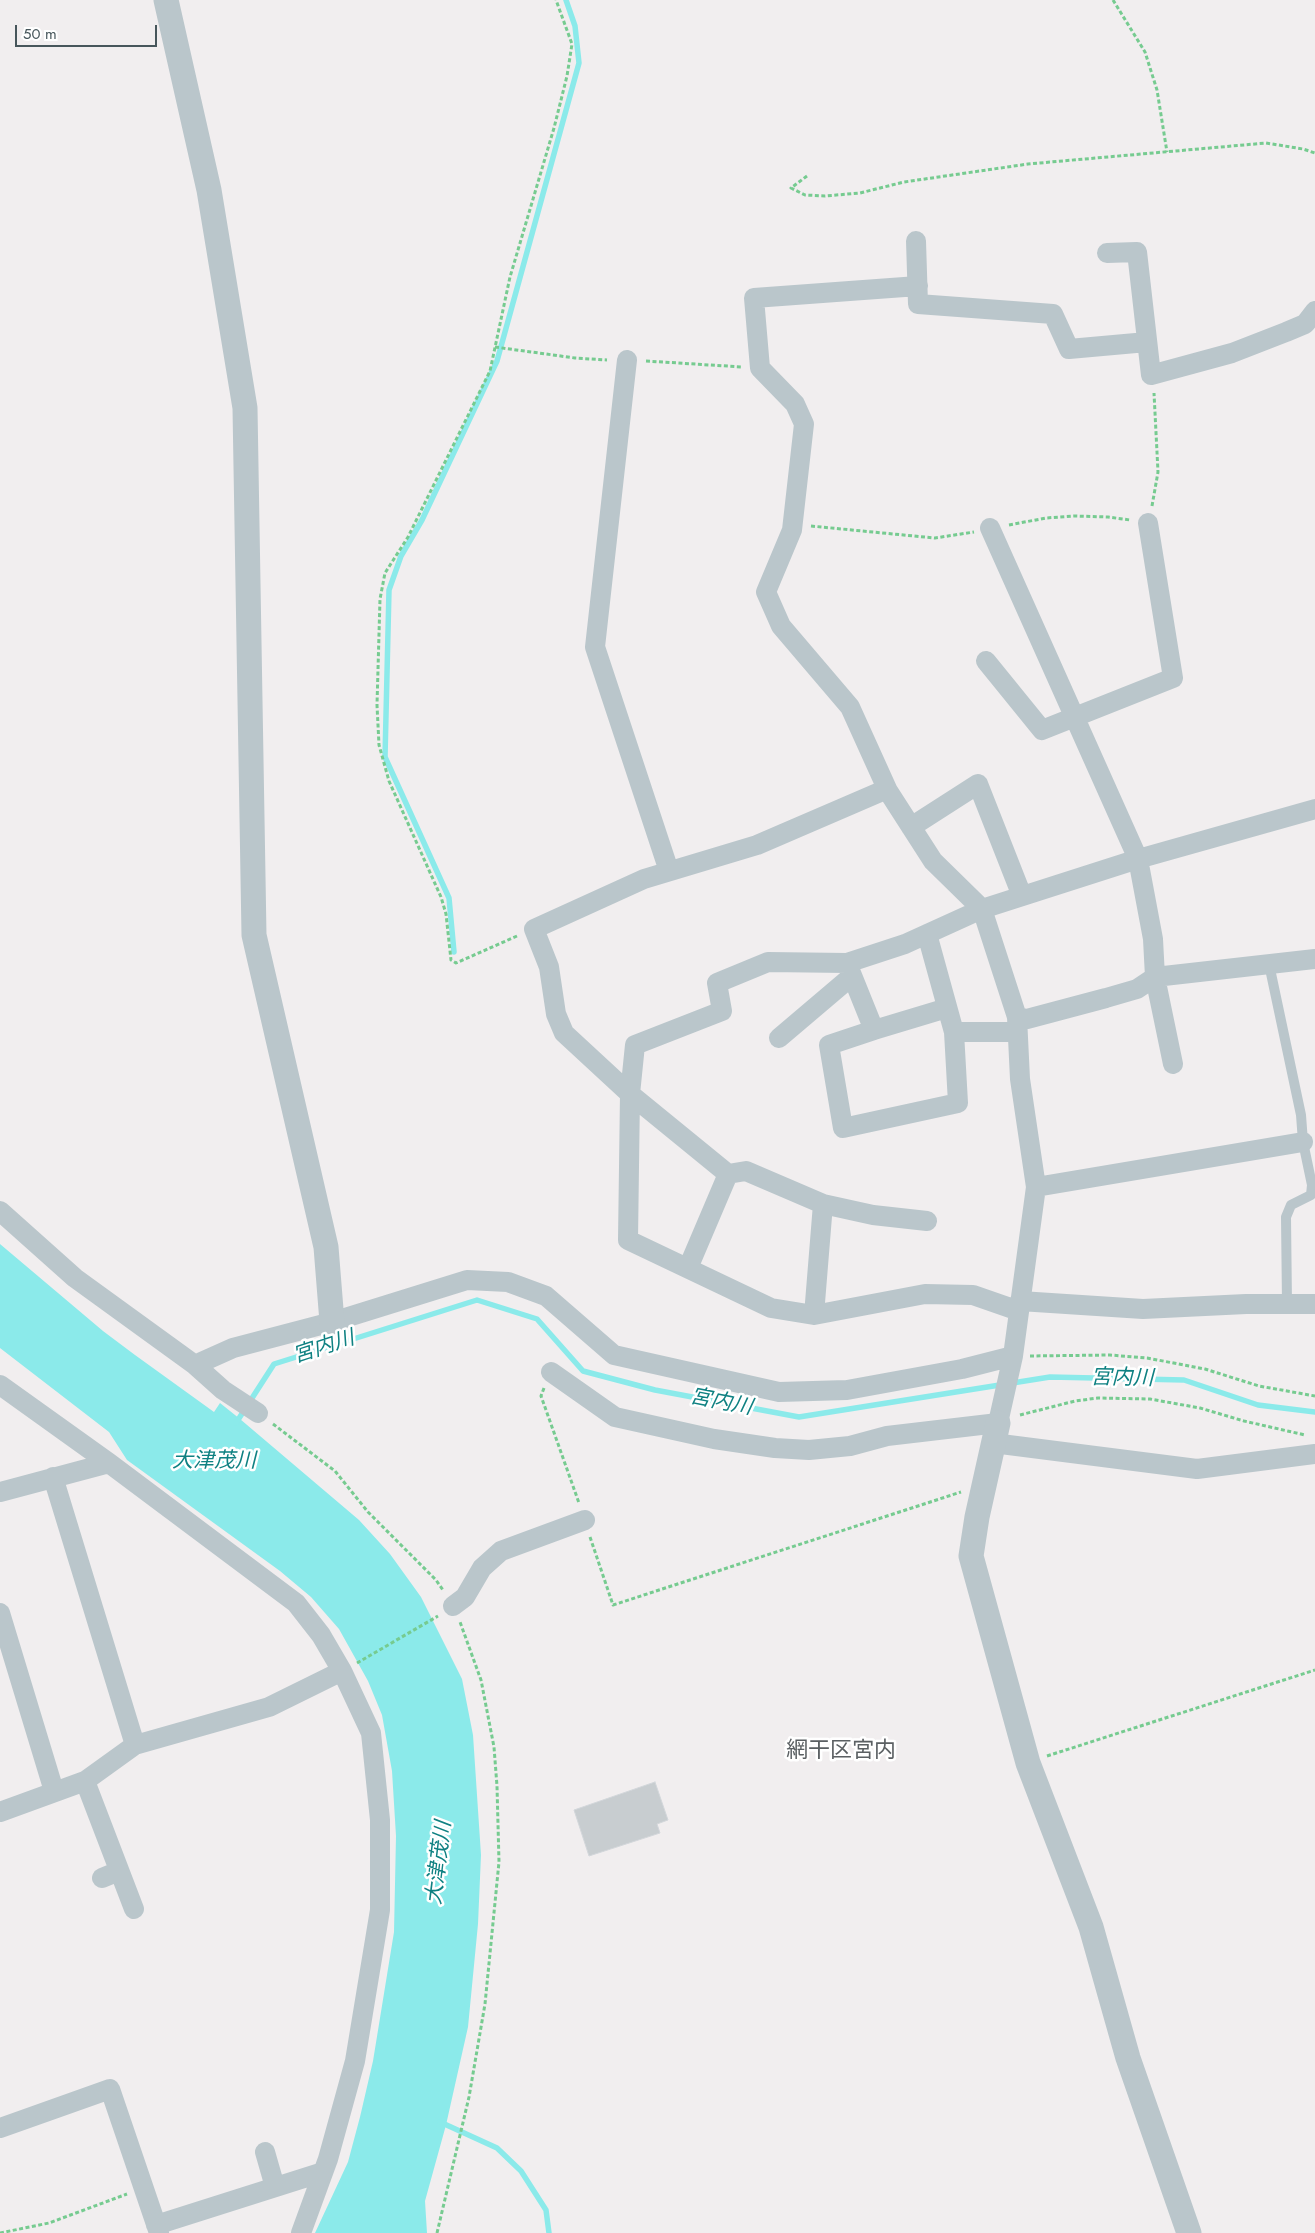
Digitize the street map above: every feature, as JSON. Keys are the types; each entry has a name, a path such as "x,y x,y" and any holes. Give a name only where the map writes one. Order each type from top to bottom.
{"street":[{"path":"166,0 208,190 245,408 254,935 326,1248 332,1322"},
{"path":"916,240 918,304 1053,314 1069,349 1148,342"},
{"path":"1107,253 1137,252 1151,375 1232,353 1286,332 1306,324 1315,311"},
{"path":"918,286 754,298 760,368 795,404 804,424 792,530 766,592 781,626 850,707 887,789 933,861 982,909 1017,1025 1020,1079 1036,1187 1013,1356 982,1494 971,1556 1028,1762 1090,1927 1128,2058 1189,2233"},
{"path":"627,360 595,647 669,871"},
{"path":"986,661 1042,730 1075,719 1173,678 1148,523"},
{"path":"990,528 1138,860 1153,940 1155,977 1173,1064"},
{"path":"911,827 978,784 1022,896"},
{"path":"887,789 758,845 644,878 534,929 549,967 556,1014 564,1033 630,1094 728,1174 746,1171 823,1204 873,1215 927,1221"},
{"path":"779,1038 850,970 982,909 1138,860 1315,809"},
{"path":"927,934 954,1032 958,1103 843,1128 829,1045 947,1008"},
{"path":"954,1032 1017,1025 1027,1019 1137,989 1155,977 1315,959"},
{"path":"850,970 768,962 717,983 722,1011 635,1045 630,1094 628,1240 771,1308 814,1315 924,1294 973,1295 1019,1306 1143,1309 1315,1304"},
{"path":"850,970 874,1030"},
{"path":"1036,1187 1303,1142"},
{"path":"688,1268 728,1174"},
{"path":"814,1315 823,1204"},
{"path":"0,1211 75,1278 195,1365 223,1390 258,1413"},
{"path":"195,1365 233,1348 332,1322 467,1280 508,1282 546,1296 614,1355 780,1392 847,1390 962,1369 1013,1356"},
{"path":"551,1372 615,1417 714,1440 775,1448 809,1450 850,1446 894,1435 996,1433 1197,1469 1312,1445"},
{"path":"0,1385 109,1463 296,1603 347,1668 371,1732 380,1820 380,1910 355,2061 323,2172 301,2233"},
{"path":"0,1492 109,1463"},
{"path":"53,1477 135,1746"},
{"path":"450,1609 465,1597 482,1568 501,1551 585,1520"},
{"path":"0,1613 54,1791"},
{"path":"0,1812 85,1781 135,1746 270,1706 347,1668"},
{"path":"85,1781 111,1874 134,1909"},
{"path":"0,2128 110,2089 158,2229 323,2172"},
{"path":"265,2152 275,2187"}],"lane":[{"path":"1269,964 1301,1116 1303,1142 1312,1184 1311,1195 1291,1206 1286,1217 1287,1304"}],"path":[{"path":"534,929 456,964 451,960 446,914 441,897 389,781 378,745 377,705 380,599 385,573 408,537 490,371 510,277 554,128 567,76 572,44 556,0"},
{"path":"1113,0 1144,52 1157,90 1167,152"},
{"path":"807,176 791,188 805,195 825,196 860,193 904,182 1028,164 1266,143 1303,149 1315,153"},
{"path":"1148,523 1158,472 1155,401 1151,375"},
{"path":"1013,1356 1110,1355 1147,1358 1205,1369 1259,1386 1315,1396"},
{"path":"551,1372 541,1396 613,1605 958,1492 982,1494"},
{"path":"996,1433 1044,1408 1075,1401 1098,1398 1150,1399 1200,1408 1312,1445"},
{"path":"258,1413 335,1471 368,1512 436,1580 481,1680 494,1747 499,1862 485,2004 471,2088 437,2233"},
{"path":"347,1668 450,1609"},
{"path":"1028,1762 1315,1670"},
{"path":"0,2233 50,2223 144,2187"}],"water":[{"name":"大津茂川","path":"0,1244 103,1331 135,1355 214,1412 220,1403 359,1520 390,1554 421,1597 462,1679 473,1735 481,1855 478,1924 468,2027 446,2125 425,2201 427,2233 315,2233 348,2162 360,2117 373,2061 394,1932 396,1836 392,1771 382,1715 368,1681 339,1629 311,1597 280,1571 127,1460 109,1432 0,1348"}],"building":[{"path":"655,1782 668,1820 657,1824 660,1833 589,1856 574,1810"}],"waterway":[{"path":"454,952 449,898 385,757 389,590 401,556 422,520 497,361 579,63 575,26 566,0"},
{"name":"宮内川","path":"236,1423 274,1364 477,1300 537,1319 583,1371 655,1390 799,1417 1050,1377 1184,1380 1258,1405 1315,1412"},
{"path":"440,2122 497,2148 521,2171 546,2210 549,2233"}],"district":[{"name":"網干区宮内","path":"841,1752"}]}
